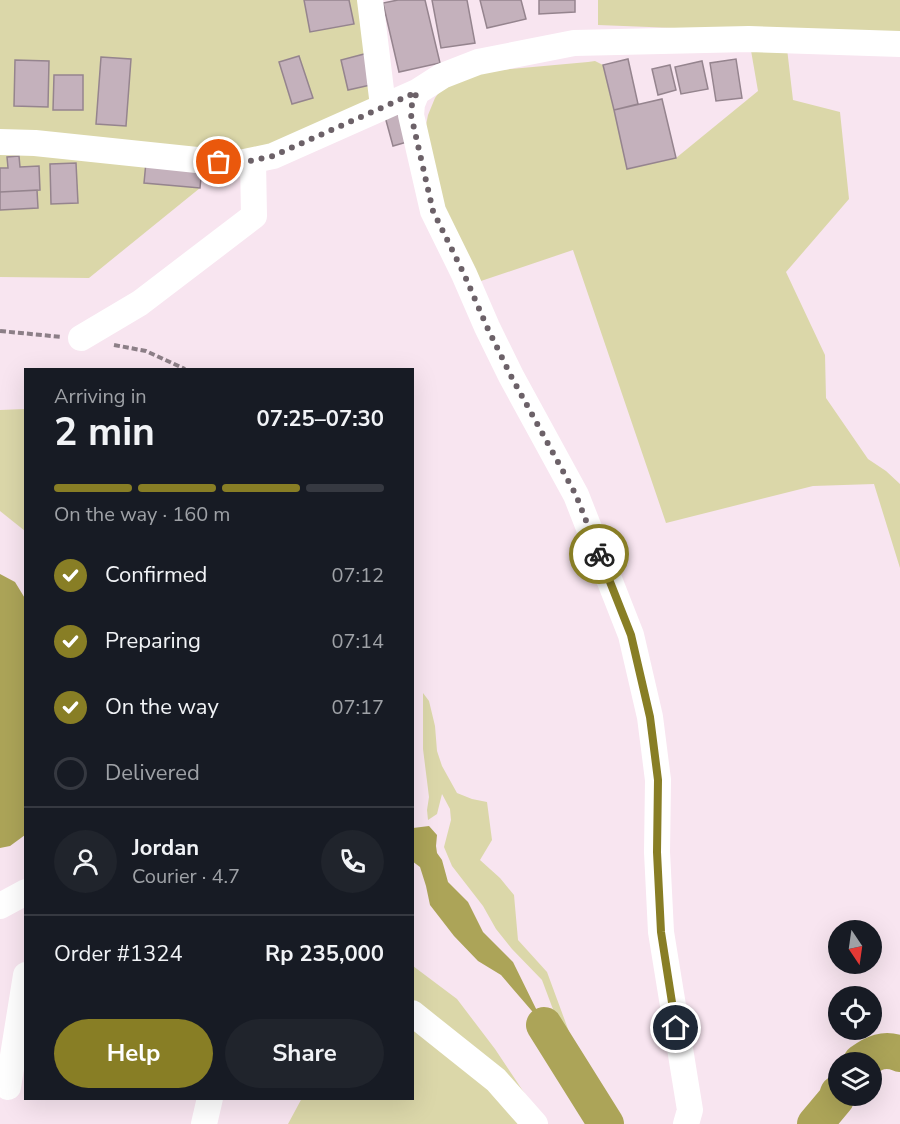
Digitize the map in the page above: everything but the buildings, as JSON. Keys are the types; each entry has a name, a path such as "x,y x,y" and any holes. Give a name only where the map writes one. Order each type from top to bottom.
{"street":[{"path":"370,0 383,106"},
{"path":"0,142 35,143 235,164 273,156 417,92 442,76 478,62 574,43 748,39 900,44"},
{"path":"417,92 412,104 411,115 433,211 506,366 576,495 631,635 650,717 658,780 657,852 661,932 690,1110 687,1124"},
{"path":"81,338 140,303 254,216 253,161"},
{"path":"0,906 24,893"},
{"path":"8,1087 21,1027 24,996"},
{"path":"414,1015 496,1080 535,1124"},
{"path":"204,1124 210,1100"}],"shaded area":[{"path":"0,0 370,0 383,106 273,156 203,161 200,188 89,278 0,277"},
{"path":"598,0 900,0 900,37 598,25"},
{"path":"749,39 786,40 793,100 840,112 849,199 786,272 825,355 826,398 868,459 900,484 900,568 874,484 813,486 666,523 573,250 475,283 443,204 426,125 435,98 440,91 476,72 595,61 603,65 628,169 676,158 758,91"},
{"path":"24,409 24,530 0,511 0,410"},
{"path":"0,574 15,582 24,597 24,836 10,846 0,848"},
{"path":"423,693 429,701 435,726 437,751 442,766 457,793 487,802 492,840 480,860 500,878 514,895 518,940 547,972 575,1048 554,1012 542,980 496,929 483,906 452,866 444,847 451,820 450,809 442,794 437,814 428,820 429,797 423,749"},
{"path":"429,826 437,835 437,853 442,860 448,882 468,902 483,932 513,962 544,1025 501,975 478,961 454,936 430,905 420,867 414,862 414,828"},
{"path":"414,967 457,999 495,1049 545,1124 288,1124 301,1100 414,1100"}],"waterway":[{"path":"544,1025 606,1124"},
{"path":"879,1052 889,1051 900,1054"},
{"path":"815,1124 830,1106"}],"way so far":[{"path":"219,162 235,164 273,156 417,92 412,104 411,115 433,211 511,376 576,495 599,554"}],"route":[{"path":"599,554 631,635 650,717 658,780 657,852 661,932 676,1028"}]}
